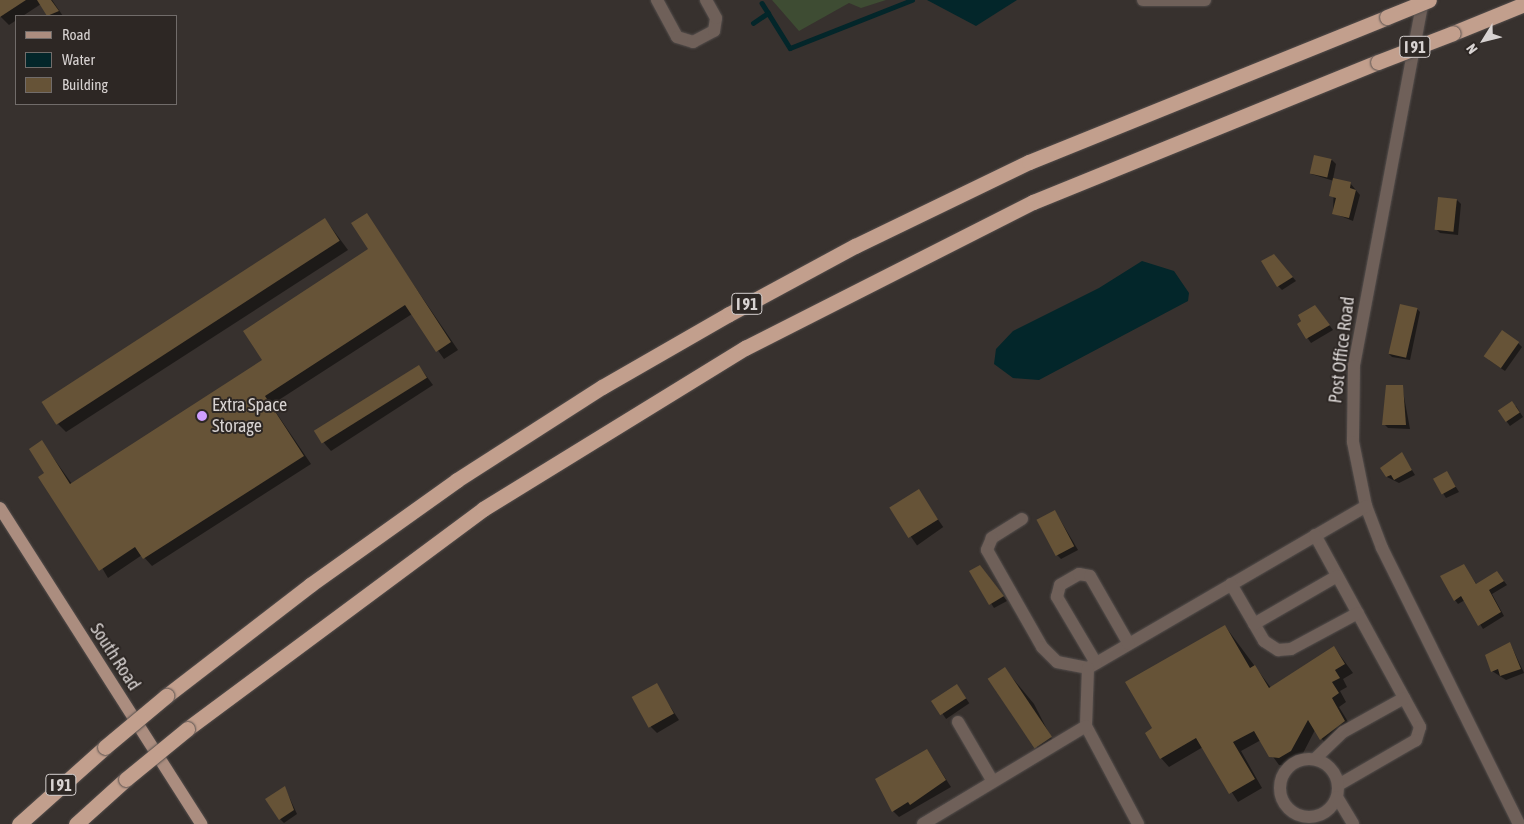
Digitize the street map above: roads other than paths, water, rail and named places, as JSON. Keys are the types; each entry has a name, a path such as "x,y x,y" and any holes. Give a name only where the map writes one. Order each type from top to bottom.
{"highway":[{"name":"I 91","path":"19,824 105,747 166,696 310,584 457,480 594,392 729,314 872,238 1029,162 1429,0"},
{"name":"I 91","path":"76,824 186,729 483,509 746,348 1032,202 1524,4"}],"main road":[{"name":"South Road","path":"0,508 201,824"}],"street":[{"path":"657,0 677,37 693,42 714,31 716,18 706,0"},
{"path":"1143,0 1205,0"},
{"name":"Post Office Road","path":"1423,0 1354,366 1353,442 1366,506 1385,556 1519,824"},
{"path":"1022,518 992,538 988,550 1042,647 1057,662 1092,666 1366,506"},
{"path":"1315,535 1420,727 1416,740 1340,784"},
{"path":"1129,644 1090,576 1079,574 1066,581 1057,596 1092,666 1086,726 1138,824"},
{"path":"1254,624 1337,576"},
{"path":"1231,584 1264,641 1278,650 1291,649 1358,613"},
{"path":"1316,758 1327,762 1340,784 1337,797 1306,821 1282,804 1278,789 1293,766 1316,758 1343,732 1404,698"},
{"path":"958,722 993,782"},
{"path":"923,824 1086,726"},
{"path":"1337,797 1353,824"}],"water":[{"path":"927,0 1017,0 976,26"},
{"path":"1142,261 1174,271 1189,293 1188,301 1039,380 1013,378 994,364 996,349 1013,331 1099,288"}],"waterway":[{"path":"762,3 790,48 912,0"},
{"path":"753,23 768,13"}],"place":[{"name":"Extra Space Storage","path":"202,416"}]}
